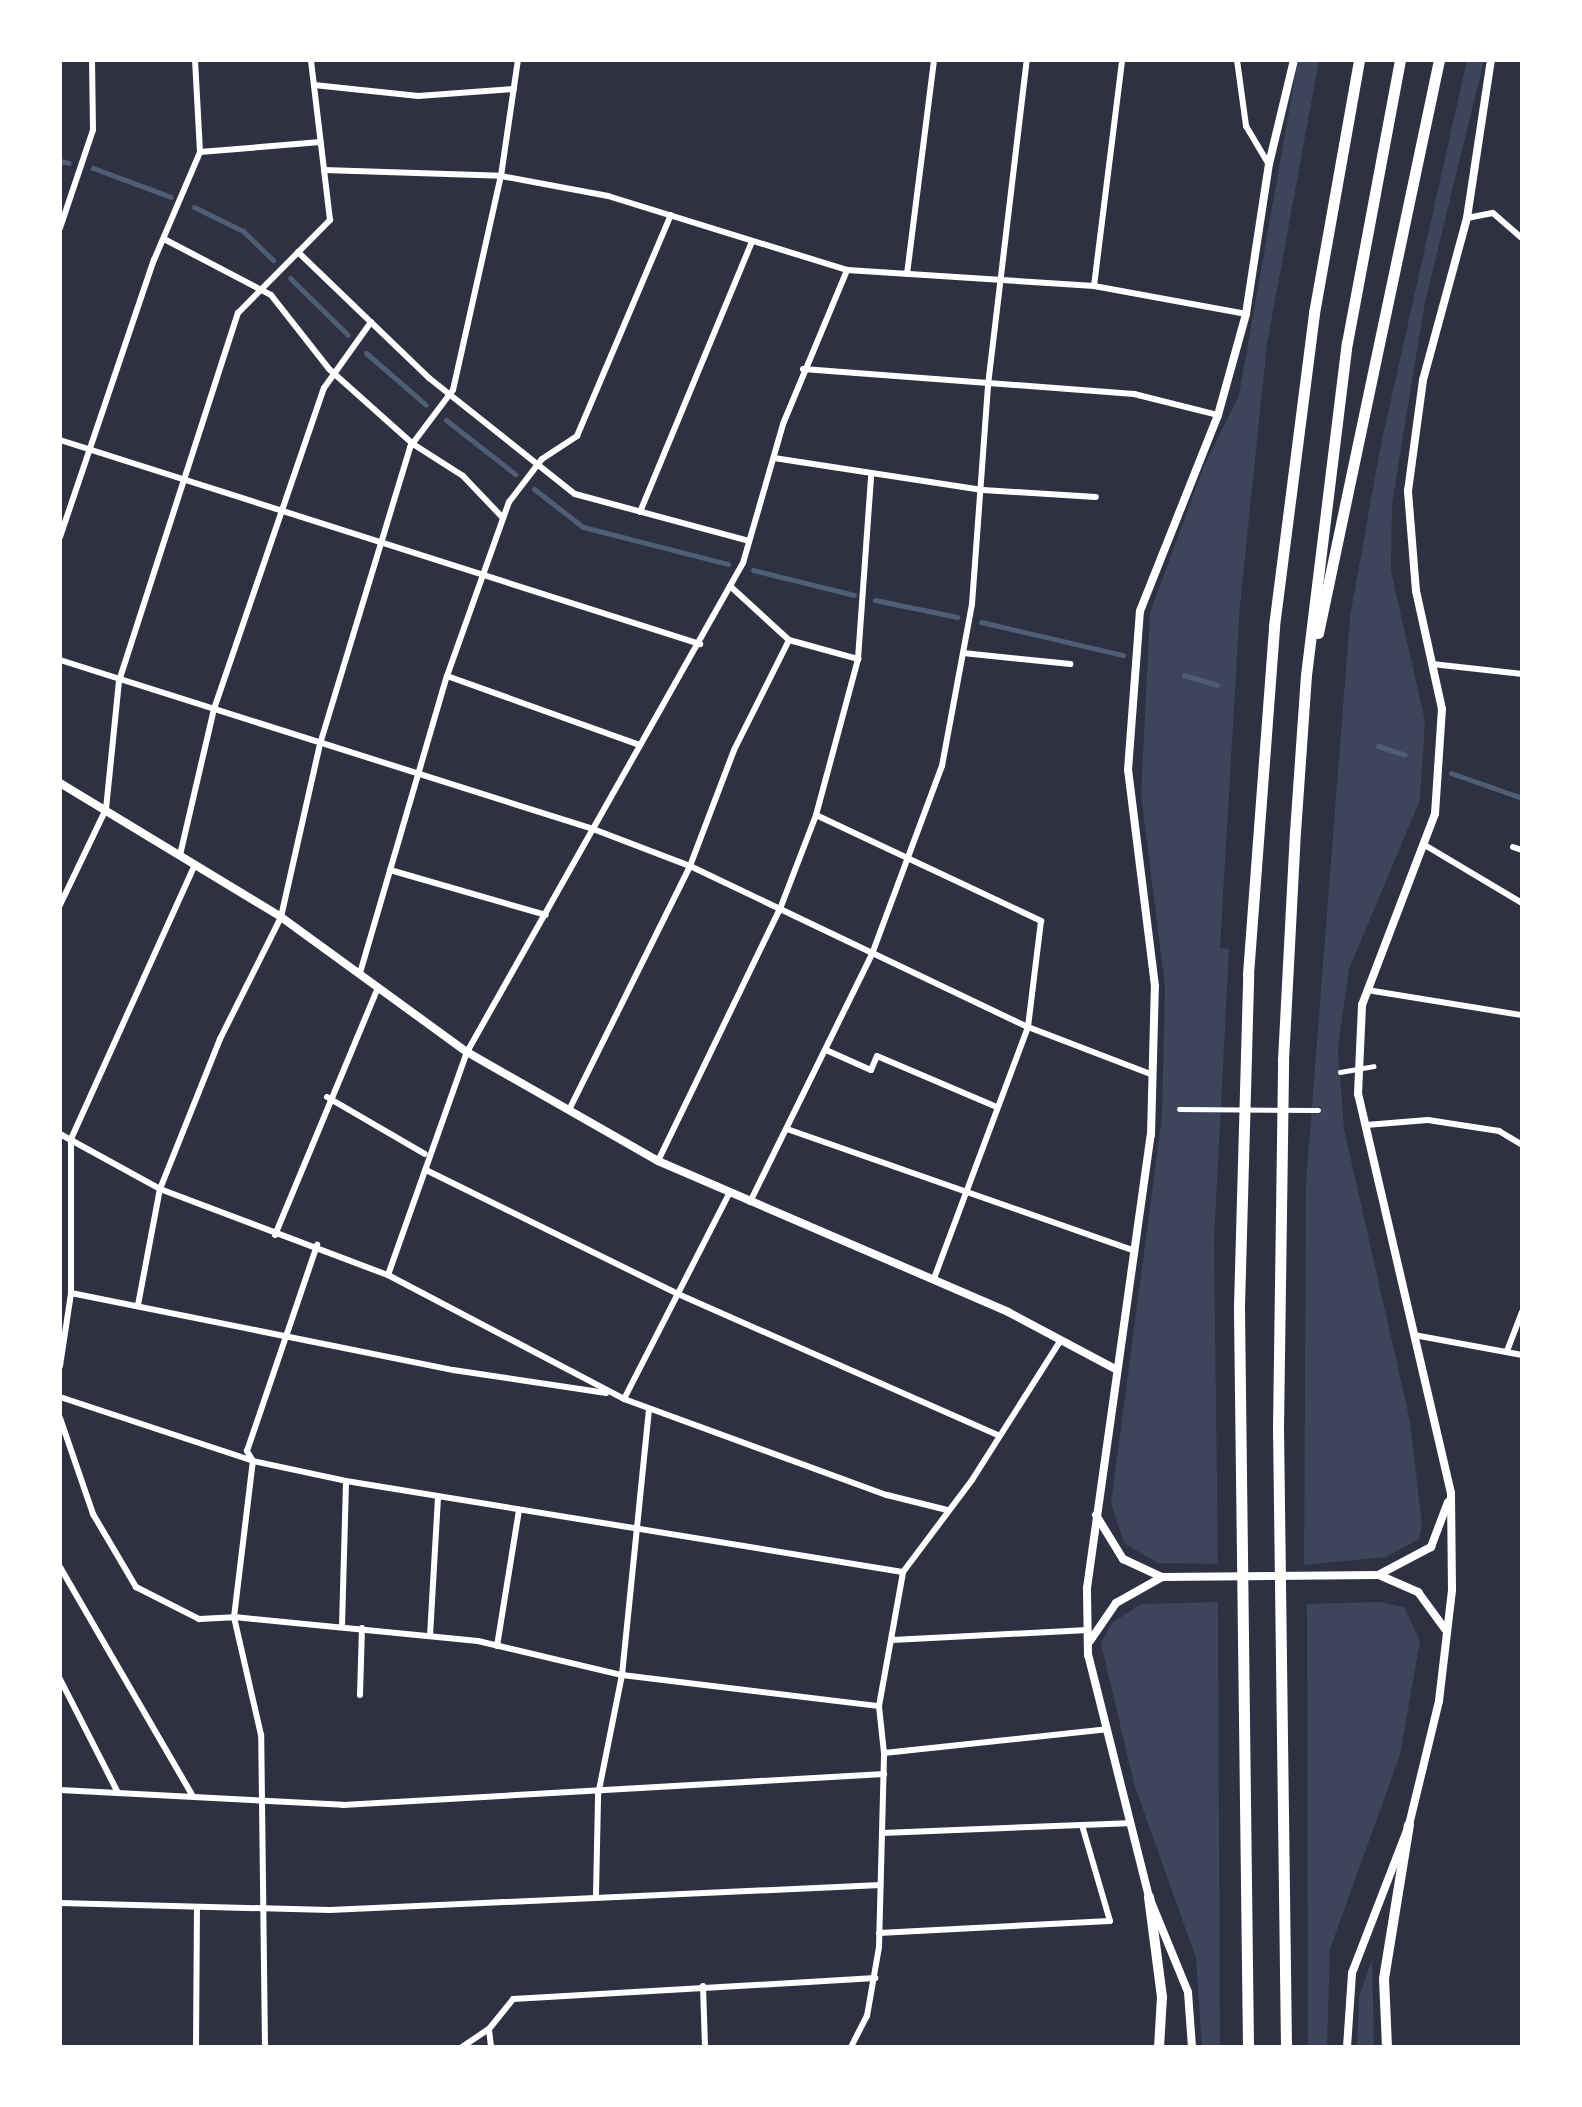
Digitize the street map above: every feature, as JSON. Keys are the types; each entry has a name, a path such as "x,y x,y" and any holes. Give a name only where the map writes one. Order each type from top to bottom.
{"highway":[{"path":"1248,2047 1239,1306 1248,974 1274,626 1314,313 1358,60"},
{"path":"1286,2047 1280,1182 1306,676 1347,343 1400,60"},
{"path":"1306,676 1342,538 1439,60"}],"main road":[{"path":"1388,2047 1384,1979 1409,1825"},
{"path":"1149,1897 1162,1996 1160,2047"}],"street":[{"path":"60,228 93,130 92,60"},
{"path":"60,536 87,447 200,152 196,60"},
{"path":"60,904 106,809 119,681 238,313 330,220 311,60"},
{"path":"138,1306 160,1189 220,1039 281,917 320,744 412,444 450,394 501,176 518,60"},
{"path":"907,274 934,60"},
{"path":"750,1202 872,954 912,856 942,766 963,653 982,490 999,281 1028,60"},
{"path":"1094,286 1122,60"},
{"path":"1237,60 1246,126 1269,164"},
{"path":"1192,2047 1188,1992 1149,1897 1128,1824 1088,1645 1096,1515 1151,1135 1155,986 1128,770 1140,611 1218,415 1246,314 1269,164 1294,60"},
{"path":"1347,2047 1352,1974 1409,1825 1439,1700 1447,1633 1451,1493 1358,1094 1367,990 1435,814 1442,709 1416,591 1408,492 1423,380 1467,218 1491,60"},
{"path":"314,85 418,96 514,90"},
{"path":"200,152 321,142"},
{"path":"324,170 501,176 671,215 847,270 1094,286 1246,314"},
{"path":"1467,218 1493,213 1522,238"},
{"path":"360,973 447,676 502,518 538,464 577,436 671,215"},
{"path":"164,239 262,288 335,373 412,444 464,476 502,518"},
{"path":"640,512 752,242"},
{"path":"298,252 450,394 575,494 749,541"},
{"path":"388,1275 426,1170 426,1154 467,1052 730,586 749,541 803,369 847,270"},
{"path":"180,855 214,710 324,388 372,322"},
{"path":"803,369 1134,394 1218,415"},
{"path":"60,440 382,547 700,644"},
{"path":"774,458 871,476 982,490 1096,497"},
{"path":"658,1161 780,910 816,815 858,659 871,476"},
{"path":"730,586 788,640 858,659"},
{"path":"569,1110 690,866 734,750 788,640"},
{"path":"963,653 1070,664"},
{"path":"60,660 592,829 690,866 1028,1027 1153,1075"},
{"path":"1432,664 1522,674"},
{"path":"447,676 640,744"},
{"path":"60,784 281,917 467,1052 658,1161 934,1279 1115,1369"},
{"path":"816,815 912,856 1041,921 1028,1027 994,1106 934,1279"},
{"path":"1423,844 1522,904"},
{"path":"1513,846 1522,850"},
{"path":"60,1366 72,1293 71,1139 195,865"},
{"path":"390,870 546,915"},
{"path":"274,1235 328,1097 378,986"},
{"path":"1367,990 1522,1014"},
{"path":"826,1050 871,1070 877,1056 994,1106"},
{"path":"1340,1072 1373,1066"},
{"path":"328,1097 426,1154"},
{"path":"1180,1109 1318,1110"},
{"path":"1366,1125 1428,1120 1499,1131 1522,1145"},
{"path":"787,1128 1134,1250"},
{"path":"60,1134 160,1189 274,1235 317,1245 388,1275 649,1410 947,1510"},
{"path":"426,1170 678,1294 998,1435"},
{"path":"624,1399 729,1194"},
{"path":"265,2047 264,1908 257,1802 260,1735 234,1617 253,1461 248,1451 317,1245"},
{"path":"72,1293 288,1333 453,1370 614,1394"},
{"path":"1507,1351 1522,1312"},
{"path":"1414,1335 1522,1355"},
{"path":"851,2047 876,1978 884,1774 879,1706 902,1572 1061,1340"},
{"path":"60,1397 253,1461 346,1481 438,1498 634,1524 902,1572"},
{"path":"596,1894 598,1796 622,1675 634,1524 649,1410"},
{"path":"60,1418 93,1514 136,1587 199,1619 234,1617 430,1636 497,1646 622,1675 879,1706"},
{"path":"342,1626 346,1481"},
{"path":"1379,1575 1431,1546 1451,1493"},
{"path":"430,1636 438,1498"},
{"path":"497,1646 519,1510"},
{"path":"1096,1515 1123,1559 1162,1577 1379,1575 1418,1592 1447,1633"},
{"path":"60,1567 194,1797"},
{"path":"1088,1645 1116,1603 1162,1577"},
{"path":"360,1695 362,1628"},
{"path":"892,1640 1088,1630"},
{"path":"60,1679 118,1793"},
{"path":"884,1753 1107,1729"},
{"path":"60,1790 342,1806 598,1796 884,1774"},
{"path":"882,1834 1128,1824"},
{"path":"879,1934 1110,1920 1082,1825"},
{"path":"60,1903 264,1908 880,1885"},
{"path":"196,2047 197,1907"},
{"path":"462,2047 489,2029 513,1998 876,1978"},
{"path":"702,1986 704,2047"},
{"path":"489,2029 491,2047"}],"shaded area":[{"path":"1298,60 1319,60 1267,344 1240,605 1220,948 1229,949 1214,1241 1218,1564 1158,1563 1124,1543 1111,1503 1162,1116 1165,987 1141,795 1150,613 1204,466 1239,395"},
{"path":"1467,60 1484,60 1425,302 1392,504 1391,571 1425,721 1420,800 1349,969 1338,1049 1344,1129 1410,1421 1422,1525 1419,1539 1386,1557 1304,1565 1306,1183 1350,617 1380,449"},
{"path":"1218,1602 1220,2047 1202,2047 1196,1958 1134,1784 1101,1643 1112,1623 1141,1604"},
{"path":"1380,1602 1404,1607 1420,1641 1400,1755 1330,1949 1327,2047 1308,2047 1307,1604"},
{"path":"1372,1959 1374,2047 1357,2047 1359,1997"}],"waterway":[{"path":"60,161 69,163"},
{"path":"93,168 171,197"},
{"path":"194,207 243,231 273,260"},
{"path":"290,278 348,335"},
{"path":"366,353 426,405"},
{"path":"446,420 515,474"},
{"path":"534,489 583,527 728,564"},
{"path":"753,570 854,595"},
{"path":"875,600 957,617"},
{"path":"981,622 1123,655"},
{"path":"1184,675 1216,685"},
{"path":"1378,746 1405,755"},
{"path":"1451,773 1522,798"}]}
